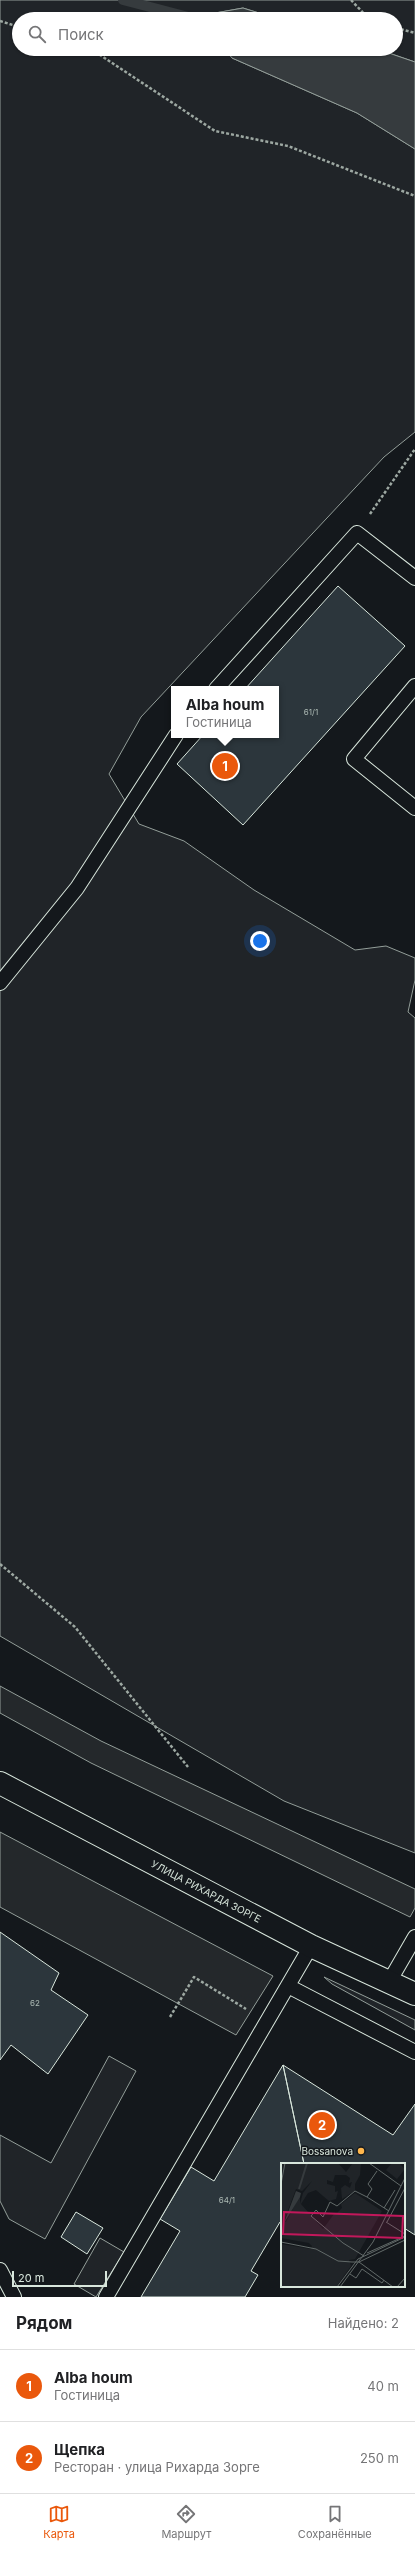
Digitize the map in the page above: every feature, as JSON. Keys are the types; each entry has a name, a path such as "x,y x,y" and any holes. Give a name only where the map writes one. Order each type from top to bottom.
{"street":[{"name":"УЛИЦА РИХАРДА ЗОРГЕ","path":"0,1783 312,1946 415,1994"}],"lane":[{"path":"219,686 357,533 415,578"},
{"path":"415,686 354,759 415,808"},
{"path":"0,983 77,888 174,738"},
{"path":"389,1982 415,1937"},
{"path":"106,2297 312,1946"},
{"path":"288,1986 415,2052"},
{"path":"0,2270 14,2297"}],"path":[{"path":"351,0 362,12"},
{"path":"0,21 12,25"},
{"path":"403,30 415,33"},
{"path":"102,56 215,131 288,146 415,196"},
{"path":"357,533 415,449"},
{"path":"0,1564 75,1627 188,1767"},
{"path":"170,2017 194,1978 267,2021"}],"shaded area":[{"path":"0,0 415,0 415,62 397,56 403,56 403,12 256,12 243,8 221,12 12,12 12,56 230,56 357,113 415,149 415,432 384,457 141,717 109,774 139,824 184,841 254,890 355,950 386,946 415,958 415,980 408,1012 415,1018 415,1853 284,1801 0,1636"},
{"path":"243,8 256,12 220,12"},
{"path":"230,56 397,56 415,62 415,149 357,113"},
{"path":"0,1686 101,1741 415,1889 415,1908 410,1917 91,1763 0,1713"},
{"path":"0,1832 273,1976 236,2035 0,1907"},
{"path":"324,1977 415,2020 415,2030 332,1984"},
{"path":"109,2056 136,2071 45,2239 9,2219 0,2201 0,2135 51,2163"},
{"path":"100,2238 124,2252 96,2297 74,2284"}],"building":[{"path":"338,586 405,646 243,825 177,764 200,738 279,738 279,686 248,686"},
{"path":"0,1932 59,1973 51,1990 88,2015 48,2074 11,2045 0,2060"},
{"path":"283,2065 393,2135 415,2104 415,2235 405,2229 405,2163 304,2163"},
{"path":"283,2065 304,2163 281,2163 281,2222 251,2271 258,2275 245,2297 141,2297 180,2231 160,2219 191,2167 214,2181"},
{"path":"76,2212 103,2228 87,2254 61,2237"}],"waterway":[{"path":"123,0 169,12"}],"place":[{"name":"Alba houm","path":"225,766"},
{"name":"Щепка","path":"322,2125"},
{"name":"Bossanova","path":"361,2151"}]}
